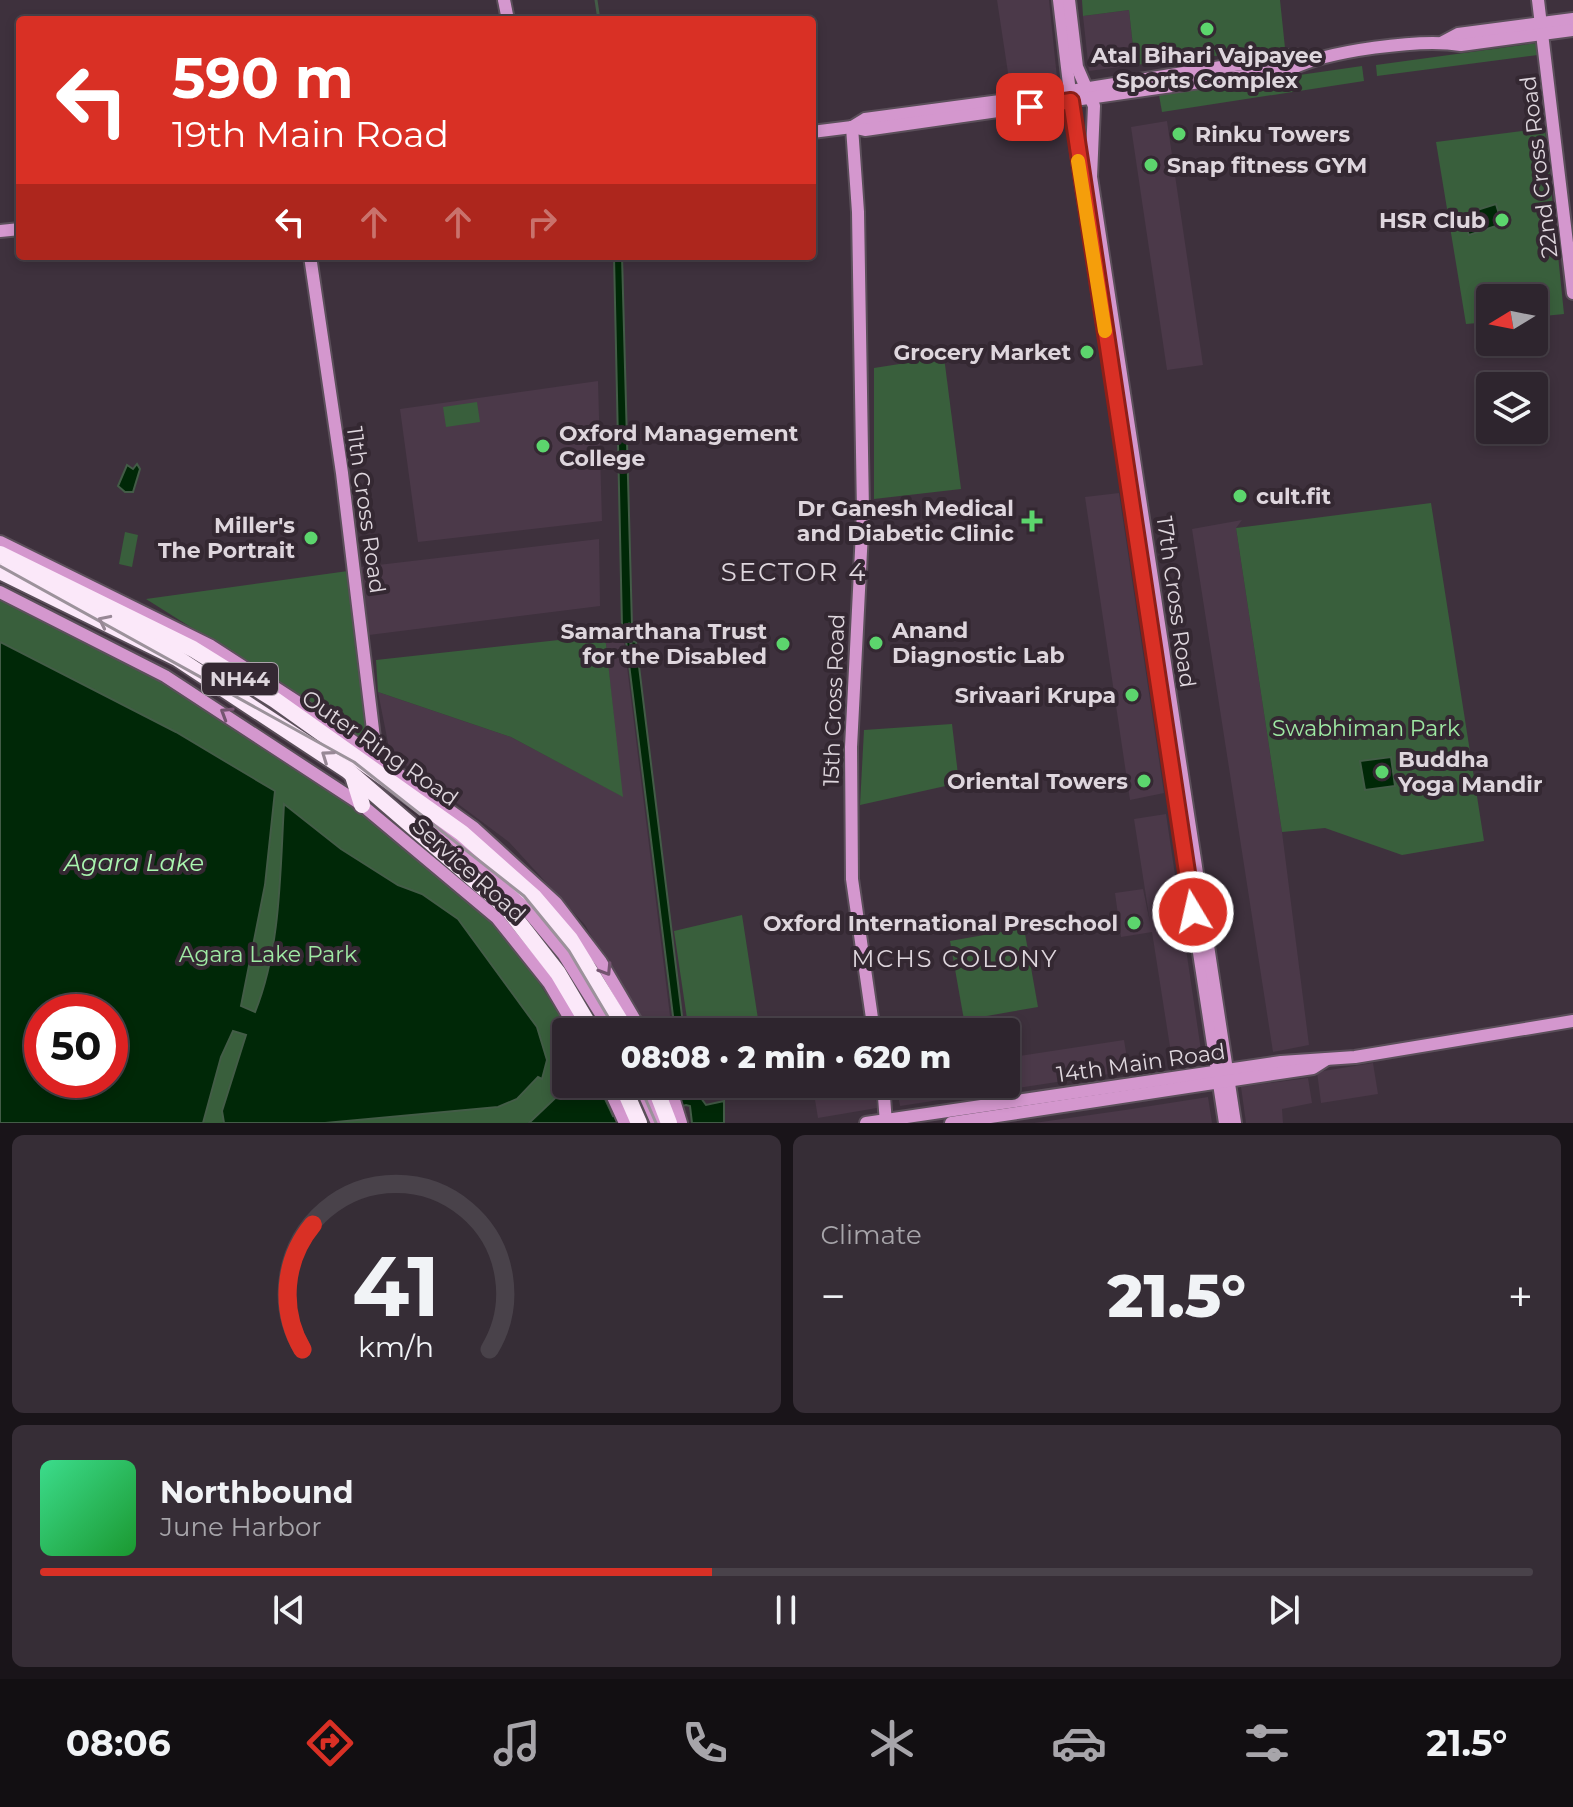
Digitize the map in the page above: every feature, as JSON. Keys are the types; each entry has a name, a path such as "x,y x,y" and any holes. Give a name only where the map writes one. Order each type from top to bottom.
{"highway":[{"name":"Outer Ring Road","path":"0,554 193,649 376,765 423,807 462,833 534,897 570,939 618,1018"},
{"name":"Outer Ring Road","path":"0,571 177,658 257,708 353,775 508,909 558,973 585,1018"},
{"path":"353,775 362,805"},
{"path":"628,1098 639,1123"},
{"path":"659,1098 669,1123"}],"street":[{"name":"17th Cross Road","path":"1059,0 1077,148 1223,1076 1235,1123"},
{"path":"1069,0 1077,67 1089,92"},
{"name":"22nd Cross Road","path":"1538,0 1573,293"},
{"path":"816,132 852,127 865,119 1070,95 1296,55 1311,58 1443,42 1461,45 1542,30 1573,19"},
{"path":"1542,30 1573,30"},
{"name":"17th Cross Road","path":"1089,92 1094,132 1091,177 1223,1076 1225,1123"},
{"name":"15th Cross Road","path":"852,127 858,212 863,512 851,747 851,866 872,1018"},
{"path":"1077,148 1091,146"},
{"name":"11th Cross Road","path":"311,260 376,765"},
{"path":"0,542 211,646 376,765 474,828 556,903 601,962 634,1018"},
{"name":"Service Road","path":"0,592 165,676 233,717 362,805 470,893 512,934 549,983 570,1018"},
{"path":"423,807 461,849 520,902 564,955 603,1018"},
{"name":"14th Main Road","path":"866,1123 1314,1067 1327,1059 1573,1021"},
{"name":"14th Main Road","path":"951,1123 1223,1076"},
{"path":"613,1098 625,1123"},
{"path":"646,1098 657,1123"},
{"path":"673,1098 681,1123"},
{"path":"890,1098 890,1122"}],"shaded area":[{"path":"997,0 1049,0 1057,78 1010,86"},
{"path":"1129,10 1135,65 1089,71 1083,16"},
{"path":"1167,121 1203,365 1167,370 1131,127"},
{"path":"598,381 602,521 418,542 400,409"},
{"path":"1119,493 1164,793 1130,800 1085,497"},
{"path":"1242,520 1236,528 1282,832 1309,1045 1273,1052 1192,529"},
{"path":"599,539 600,606 369,635 361,567"},
{"path":"605,635 624,642 670,1018 639,1018 585,925 509,842 390,753 378,692 511,737 622,796"},
{"path":"1166,814 1202,1057 1201,1062 1173,1066 1152,932 1121,937 1115,893 1143,889 1150,922 1134,819"},
{"path":"1124,1040 1129,1071 1020,1088 1020,1056"},
{"path":"1373,1063 1378,1094 1321,1103 1317,1072"},
{"path":"1308,1078 1312,1103 1282,1109 1283,1123 1246,1123 1241,1087"},
{"path":"1208,1097 1212,1123 1034,1123 1125,1110"},
{"path":"815,1098 875,1098 877,1108 818,1118"},
{"path":"899,1098 952,1098 900,1106"}],"green space":[{"name":"Atal Bihari Vajpayee Sports Complex","path":"1082,0 1280,0 1285,48 1135,65 1129,10 1083,16"},
{"path":"1537,43 1538,55 1377,76 1376,65"},
{"path":"1362,66 1364,81 1162,112 1159,95"},
{"name":"HSR Club","path":"1545,128 1564,314 1548,316 1548,284 1476,284 1476,323 1466,324 1436,142"},
{"path":"944,357 961,489 874,499 874,368"},
{"path":"477,402 480,422 446,427 443,407"},
{"name":"Swabhiman Park","path":"1431,503 1484,841 1402,855 1325,828 1282,832 1236,528"},
{"path":"125,532 138,535 132,567 119,564"},
{"path":"348,571 369,749 254,667 146,599"},
{"name":"Agara Lake","path":"0,599 166,684 299,767 403,845 493,920 519,952 562,1018 552,1018 552,1098 608,1098 620,1123 0,1123"},
{"path":"605,635 623,797 511,737 378,692 376,660"},
{"path":"952,724 959,783 860,805 864,730"},
{"path":"742,915 758,1018 687,1018 674,931"},
{"path":"1024,928 1038,1007 964,1018 950,941"}],"water":[{"path":"1496,204 1502,224 1469,235 1461,215"},
{"path":"614,260 622,260 632,626 622,627"},
{"path":"137,464 140,469 133,492 125,492 118,486 127,465 133,469"},
{"path":"626,640 636,642 682,1018 673,1018"},
{"name":"Agara Lake","path":"0,642 176,732 275,791 265,885 241,1006 255,1012 270,962 278,909 284,804 341,849 398,885 422,894 458,919 537,1027 547,1060 542,1079 538,1077 517,1099 498,1107 325,1123 224,1123 222,1111 246,1035 233,1031 221,1057 203,1123 0,1123"},
{"path":"1391,757 1395,786 1365,790 1360,761"},
{"path":"555,1098 605,1098 613,1116 667,1098 701,1098 706,1105 724,1101 724,1123 692,1123 690,1106 686,1105 621,1123 529,1123"}],"waterway":[{"path":"596,0 598,16"},
{"path":"629,624 631,644"}],"railway":[{"path":"0,566 354,762 524,896 569,951 609,1018"},
{"path":"645,1098 656,1123"}],"slow traffic":[{"path":"1078,161 1105,331"}],"place":[{"name":"Atal Bihari Vajpayee Sports Complex","path":"1207,29"},
{"name":"Rinku Towers","path":"1179,134"},
{"name":"Snap fitness GYM","path":"1151,165"},
{"name":"HSR Club","path":"1502,220"},
{"name":"Grocery Market","path":"1087,352"},
{"name":"Oxford Management College","path":"543,446"},
{"name":"cult.fit","path":"1240,496"},
{"name":"Dr Ganesh Medical and Diabetic Clinic","path":"1032,521"},
{"name":"Miller's The Portrait","path":"311,538"},
{"name":"Anand Diagnostic Lab","path":"876,643"},
{"name":"Samarthana Trust for the Disabled","path":"783,644"},
{"name":"Srivaari Krupa","path":"1132,695"},
{"name":"Buddha Yoga Mandir","path":"1382,772"},
{"name":"Oriental Towers","path":"1144,781"},
{"name":"Oxford International Preschool","path":"1134,923"}],"district":[{"name":"SECTOR 4","path":"794,572"},
{"name":"MCHS COLONY","path":"955,958"}],"route":[{"path":"1030,107 1071,101 1193,912"}],"park label":[{"name":"Agara Lake Park","path":"268,954"}]}
